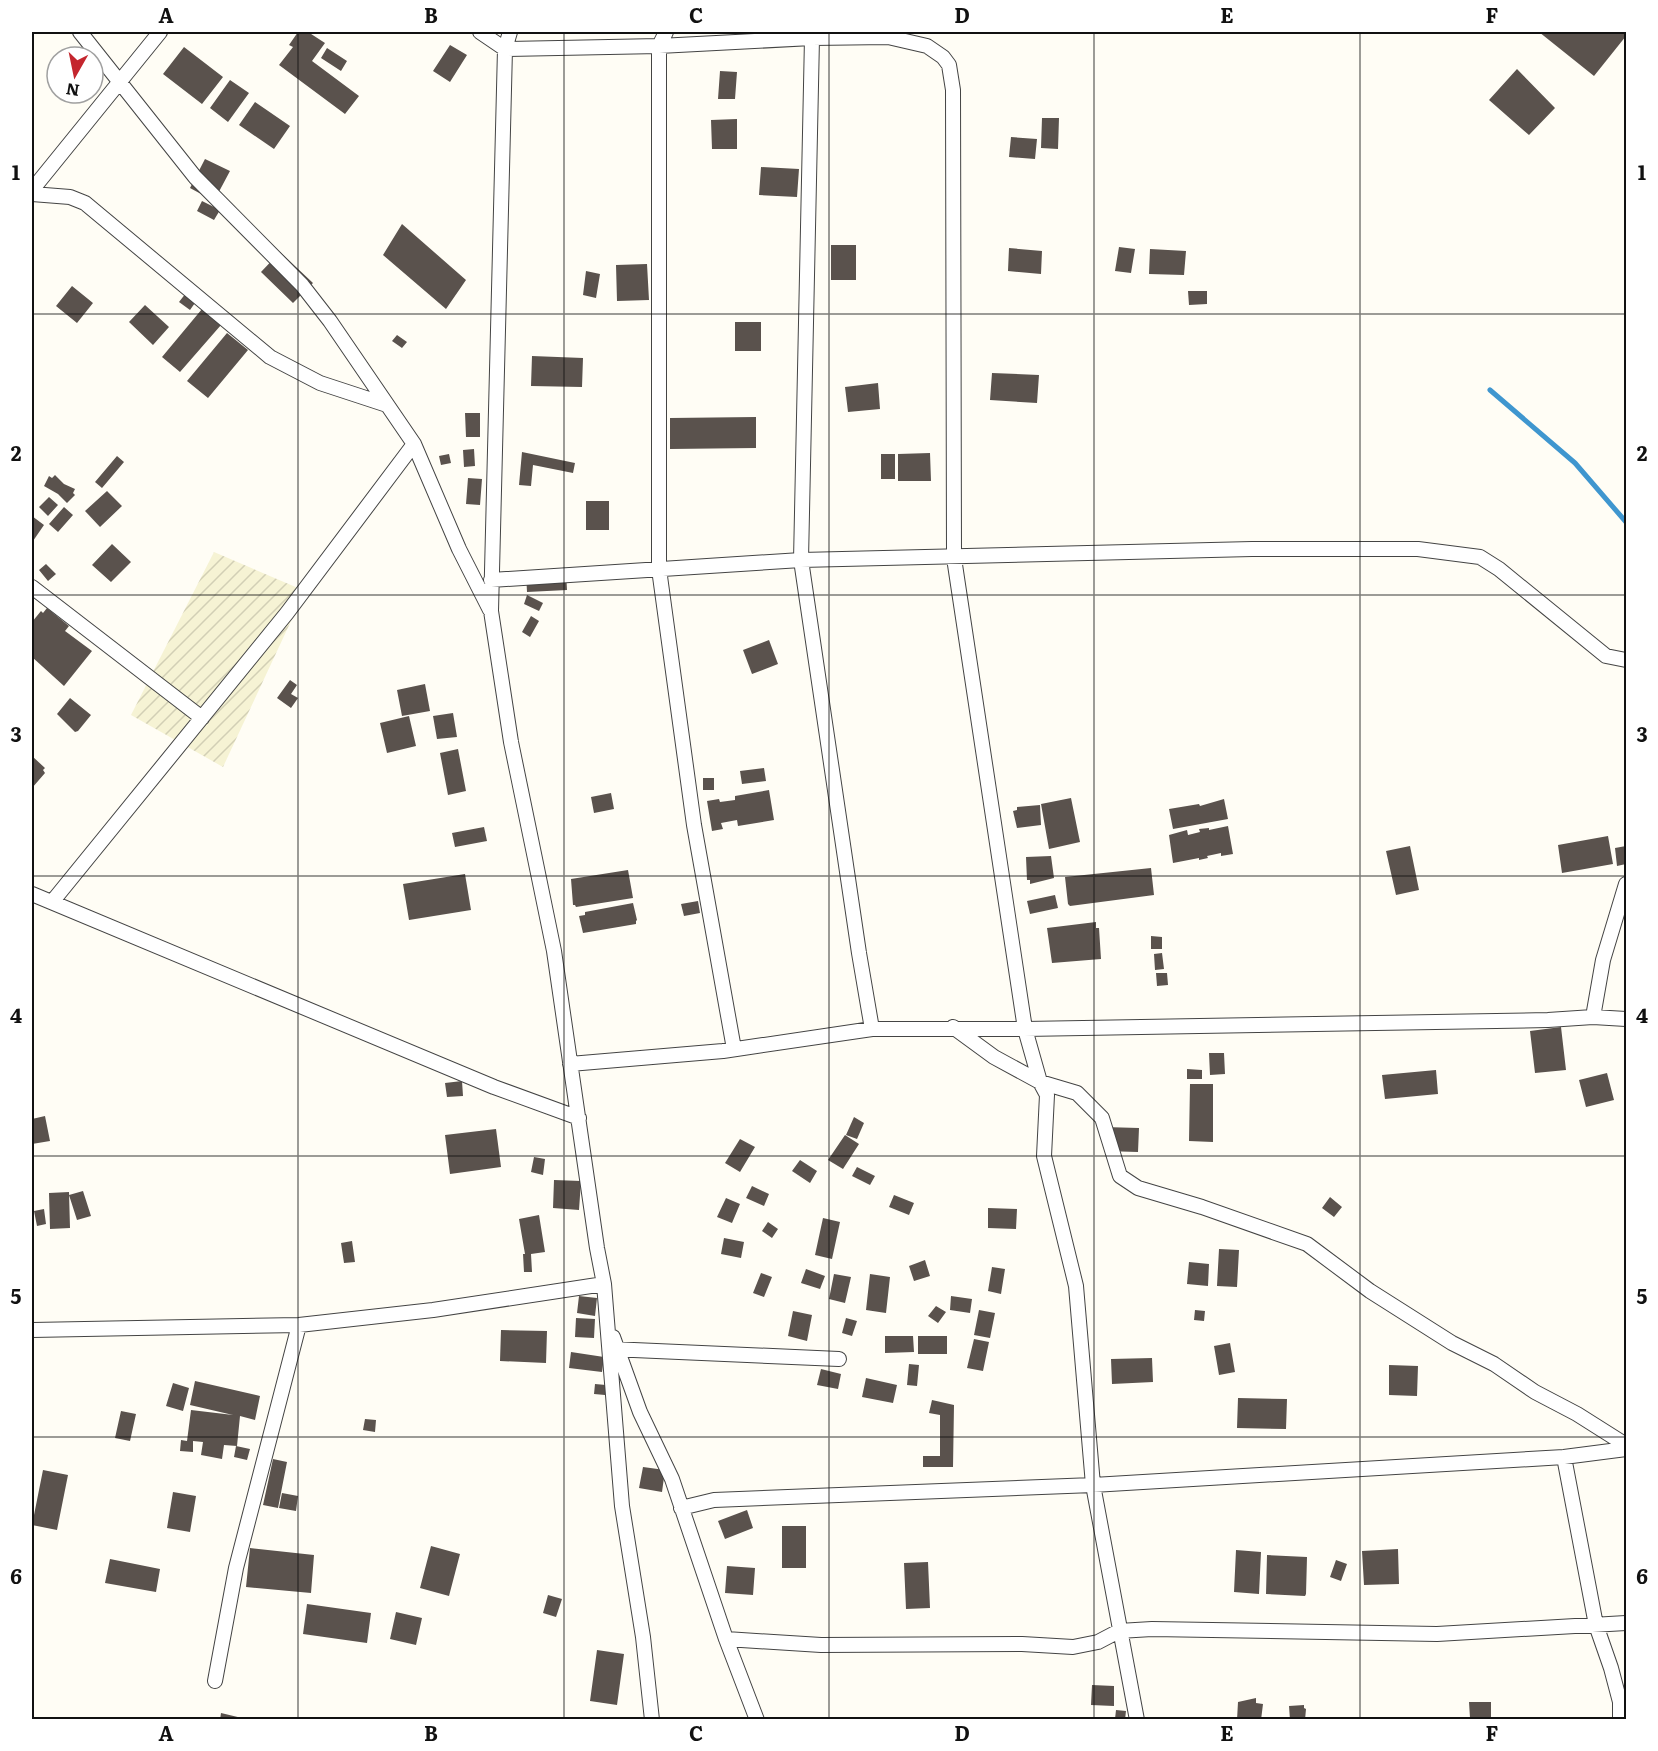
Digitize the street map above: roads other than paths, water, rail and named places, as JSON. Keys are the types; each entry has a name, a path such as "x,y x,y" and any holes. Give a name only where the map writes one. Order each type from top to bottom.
{"street":[{"path":"80,32 195,177 302,285 330,321 414,444 459,549 490,611"},
{"path":"32,192 118,81 160,32"},
{"path":"480,32 505,49 659,46 887,34 927,46 943,57 949,65 953,90 954,558 1025,1029 1040,1082 1047,1095 1044,1156 1076,1286 1093,1485 1137,1719"},
{"path":"510,32 505,49 490,611 511,742 554,951 604,1284 605,1318 613,1349 672,1479 726,1639 757,1719"},
{"path":"666,32 659,46 659,569 694,825 734,1049"},
{"path":"812,38 801,560 872,1029"},
{"path":"32,192 70,197 85,202 270,357 320,383 387,405"},
{"path":"52,902 286,613 414,444"},
{"path":"491,580 801,560 1252,549 1418,549 1480,557 1499,569 1606,656 1626,660"},
{"path":"32,587 201,718"},
{"path":"1593,1017 1603,960 1622,904 1626,884"},
{"path":"32,894 494,1087 579,1118"},
{"path":"570,1064 734,1049 872,1029 1025,1029 1548,1020 1593,1017 1626,1019"},
{"path":"953,1028 994,1057 1040,1082 1077,1093 1102,1118 1120,1176 1138,1188 1202,1207 1307,1244 1370,1290 1452,1343 1494,1364 1535,1392 1577,1414 1626,1447"},
{"path":"32,1330 299,1325 433,1310 604,1284"},
{"path":"215,1681 236,1569 299,1325"},
{"path":"613,1349 839,1359"},
{"path":"613,1349 622,1506 644,1637 652,1719"},
{"path":"681,1508 714,1500 1093,1485 1564,1457 1626,1447"},
{"path":"1564,1457 1596,1625 1620,1702 1620,1719"},
{"path":"726,1639 821,1644 1022,1644 1073,1647 1098,1642 1119,1631 1164,1629 1437,1634 1626,1623"}],"waterway":[{"path":"1490,390 1575,463 1626,522"}]}
